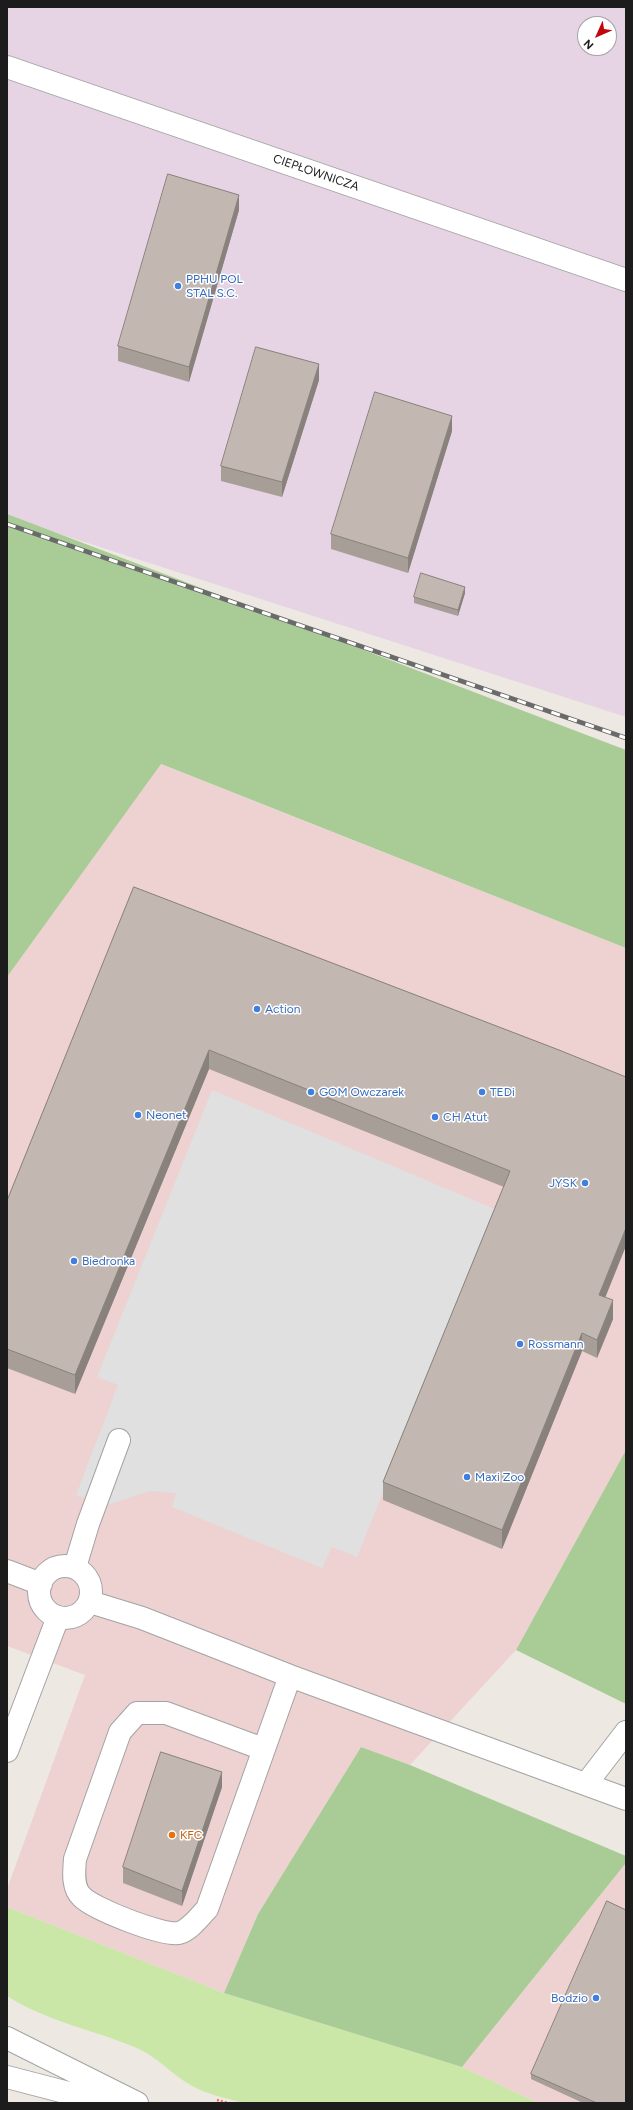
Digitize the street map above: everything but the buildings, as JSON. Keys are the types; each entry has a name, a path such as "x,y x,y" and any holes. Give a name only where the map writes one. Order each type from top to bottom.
{"street":[{"name":"CIEPŁOWNICZA","path":"7,67 626,280"},
{"path":"75,1568 88,1524 119,1440"},
{"path":"58,1567 75,1568 88,1578 92,1594 90,1602 86,1609 73,1617 58,1617 44,1608 39,1592 40,1584 50,1570 58,1567"},
{"path":"7,1571 40,1584"},
{"path":"90,1602 142,1618 290,1676 626,1799"},
{"path":"7,1751 58,1617"},
{"path":"263,1749 166,1713 138,1713 120,1732 74,1859 74,1878 81,1896 98,1909 158,1930 180,1933 195,1922 207,1908 290,1676"},
{"path":"586,1784 626,1732"},
{"path":"7,2038 137,2103"},
{"path":"7,2077 95,2101"}],"path":[{"path":"217,2100 228,2103"}],"shaded area":[{"path":"7,7 626,7 626,717 7,517"},
{"path":"160,764 626,948 626,1450 516,1650 410,1765 361,1747 258,1914 224,1993 7,1907 7,1889 85,1675 7,1646 7,977"},
{"path":"212,1090 497,1210 357,1557 332,1547 322,1568 172,1507 176,1493 150,1491 108,1505 76,1495 118,1385 97,1377"},
{"path":"626,1863 626,2103 538,2103 462,2067"}],"green space":[{"path":"7,514 626,750 626,948 161,764 7,977"},
{"path":"626,1450 626,1704 516,1650"},
{"path":"361,1747 410,1765 626,1856 626,1863 462,2067 224,1993 258,1914"},
{"path":"7,1907 224,1993 462,2067 538,2103 246,2103 206,2092 184,2081 151,2056 139,2049 39,2013 7,1996"}],"railway":[{"path":"7,524 626,738"}],"place":[{"name":"PPHU POL STAL S.C.","path":"178,286"},
{"name":"Action","path":"257,1009"},
{"name":"GOM Owczarek","path":"311,1092"},
{"name":"TEDi","path":"482,1092"},
{"name":"Neonet","path":"138,1115"},
{"name":"CH Atut","path":"435,1117"},
{"name":"JYSK","path":"585,1183"},
{"name":"Biedronka","path":"74,1261"},
{"name":"Rossmann","path":"520,1344"},
{"name":"Maxi Zoo","path":"467,1477"},
{"name":"KFC","path":"172,1835"},
{"name":"Bodzio","path":"596,1998"}]}
